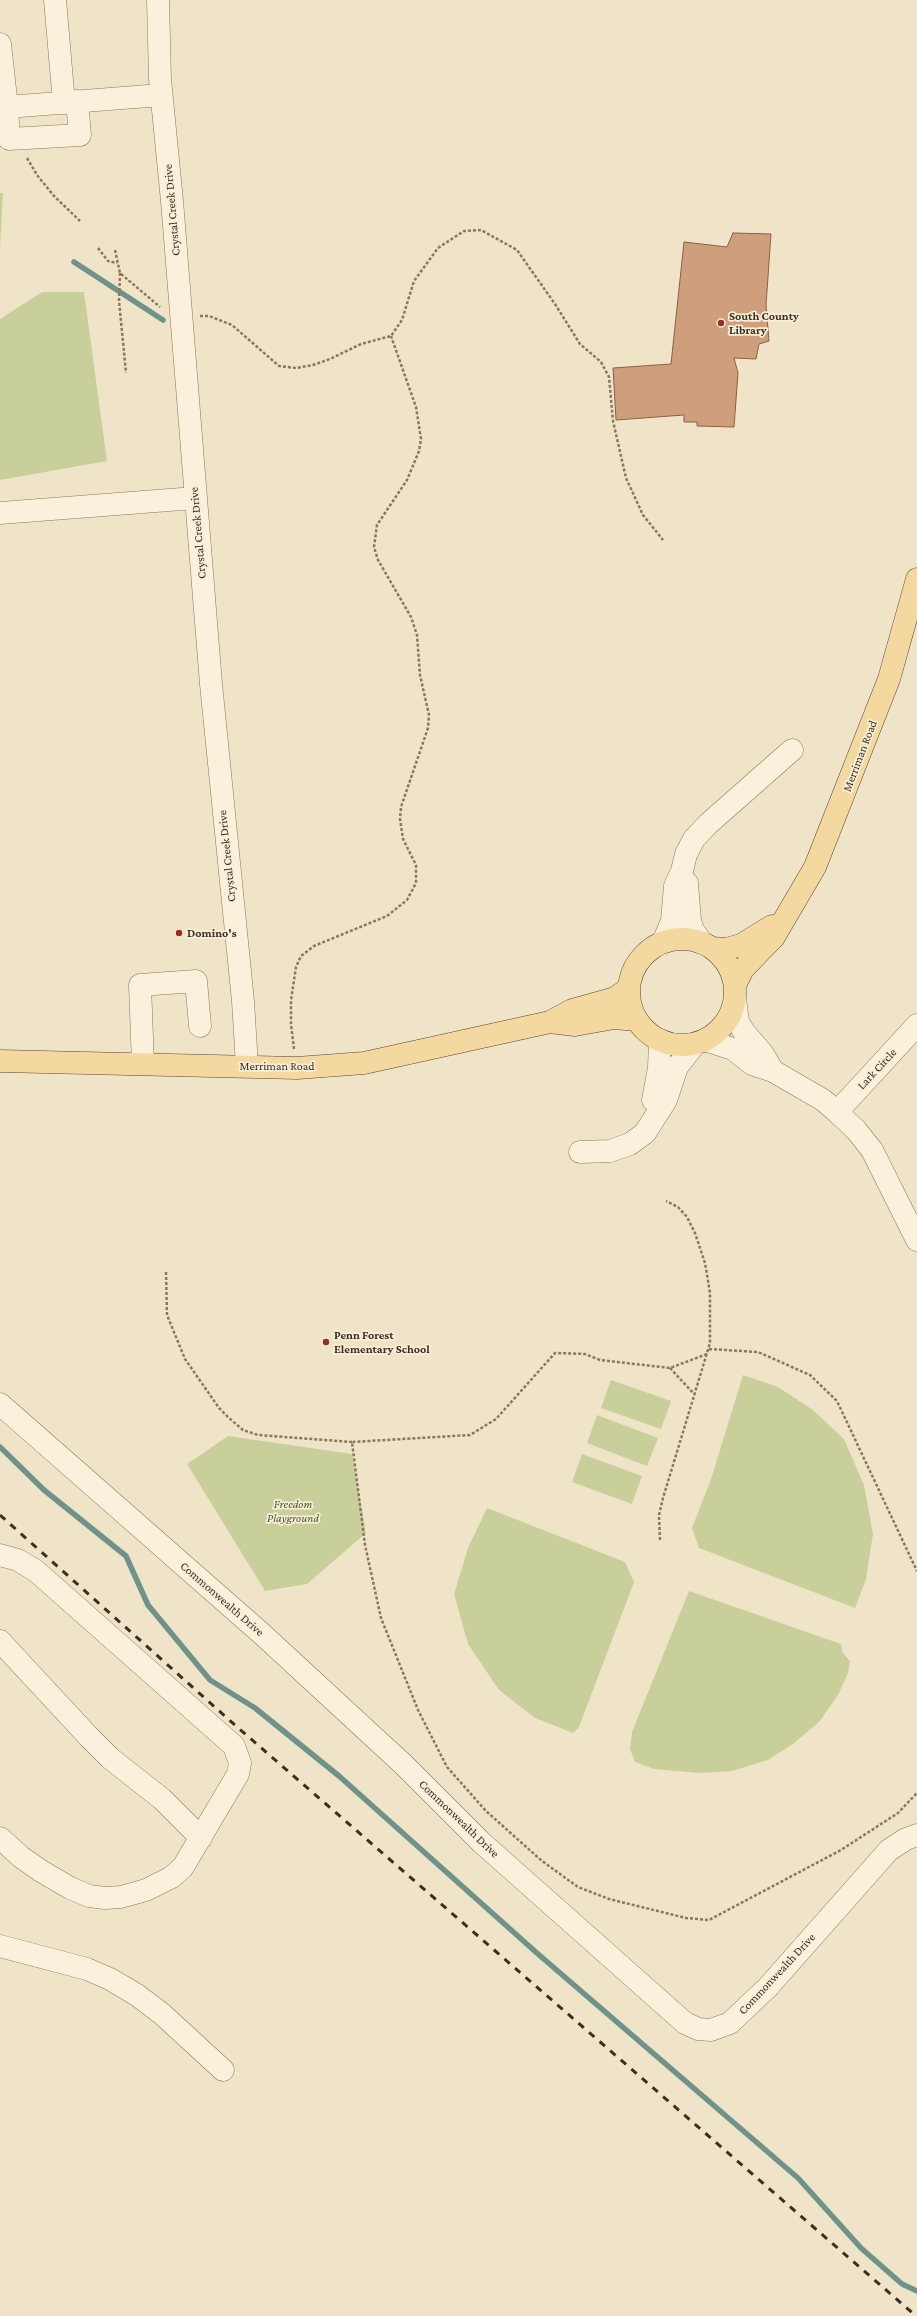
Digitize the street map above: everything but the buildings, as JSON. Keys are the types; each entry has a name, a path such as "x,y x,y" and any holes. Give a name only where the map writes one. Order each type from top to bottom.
{"main road":[{"name":"Merriman Road","path":"735,992 744,969 774,937 780,923 805,887 826,842 889,679 917,579"},
{"name":"Merriman Road","path":"707,946 726,949 741,945 766,929 780,923"},
{"path":"676,939 707,946 727,964 735,992 725,1023 716,1033 700,1042 677,1045 660,1040 647,1032 637,1020 631,1005 629,988 633,974 640,960 650,950 663,942 676,939"},
{"name":"Merriman Road","path":"0,1061 297,1068 364,1063 550,1022 572,1010 615,998 629,988"},
{"name":"Merriman Road","path":"550,1022 575,1025 614,1018 637,1020"}],"street":[{"path":"0,44 8,107 9,139 80,135 71,102 55,0"},
{"name":"Crystal Creek Drive","path":"158,0 161,95 223,818 243,1001 247,1066"},
{"path":"8,107 161,95"},
{"path":"0,513 195,498"},
{"path":"663,942 672,921 674,886 682,871 686,854 694,839 708,824 792,750"},
{"path":"682,871 689,886 688,906 693,930 707,946"},
{"path":"143,1064 140,985 196,981 200,1026"},
{"path":"735,992 738,1022 773,1071"},
{"name":"Lark Circle","path":"837,1112 917,1026"},
{"path":"655,1117 653,1098 659,1068 660,1040"},
{"path":"580,1152 610,1151 630,1144 645,1133 666,1100 677,1067 700,1042 725,1045 752,1064 773,1071 823,1100 856,1130 872,1150 917,1240"},
{"name":"Commonwealth Drive","path":"0,1404 262,1634 404,1765 481,1842 685,2024 698,2029 711,2030 730,2023 768,1987 889,1850 906,1839 917,1835"},
{"path":"0,1555 18,1560 36,1570 234,1746 240,1763 238,1774 183,1867 172,1877 140,1892 122,1897 105,1898 89,1896 70,1888 41,1871 21,1857 0,1838"},
{"path":"0,1641 94,1742 162,1799 201,1838"},
{"path":"0,1946 87,1968 110,1979 137,1995 162,2014 223,2070"}],"path":[{"path":"24,139 27,159 37,176 80,221"},
{"path":"120,273 169,314 181,317 209,316 219,319 243,333 279,366 284,368 313,365 330,359 361,344 391,336 400,324 418,275 438,248 454,236 464,231 481,230 517,250 555,304 576,339 586,350 601,362 609,377 613,420 626,478 632,494 643,514 663,540"},
{"path":"98,248 108,261 117,264"},
{"path":"115,250 120,273 119,301 126,372"},
{"path":"297,1068 291,1024 291,1000 296,967 301,956 314,946 387,916 407,900 416,883 416,865 404,839 400,819 401,807 428,728 429,715 420,674 417,635 411,617 378,560 374,547 377,525 407,480 419,451 421,439 420,422 416,407 391,336"},
{"path":"660,1540 659,1515 663,1498 709,1349 710,1293 705,1262 695,1232 687,1217 678,1207 666,1201"},
{"path":"166,1272 167,1315 185,1359 219,1408 243,1430 258,1435 352,1442 470,1435 496,1419 555,1352 585,1354 600,1360 670,1368 707,1354"},
{"path":"709,1349 758,1352 810,1375 837,1401 917,1572"},
{"path":"670,1368 695,1395"},
{"path":"352,1442 365,1545 381,1618 422,1718 447,1767 486,1811 542,1861 578,1887 609,1899 648,1910 686,1918 709,1920 841,1850 898,1813 917,1793"}],"green space":[{"path":"0,193 3,193 0,249"},
{"path":"42,292 84,292 107,461 0,480 0,319"},
{"path":"743,1375 778,1387 813,1410 844,1439 864,1485 873,1534 866,1579 855,1608 699,1548 692,1528 711,1479"},
{"path":"611,1380 671,1401 661,1429 601,1408"},
{"path":"597,1415 658,1438 647,1466 587,1443"},
{"name":"Freedom Playground","path":"228,1436 352,1454 366,1533 307,1584 265,1591 187,1464"},
{"path":"582,1454 642,1476 632,1504 572,1482"},
{"path":"487,1508 625,1562 634,1582 579,1727 573,1733 535,1718 499,1690 468,1644 454,1594 468,1548"},
{"path":"689,1591 841,1644 843,1653 850,1661 848,1673 838,1695 819,1722 793,1744 768,1760 732,1771 699,1773 654,1769 635,1762 630,1749 632,1732"}],"waterway":[{"path":"74,262 163,320"},
{"path":"0,1447 44,1490 126,1556 148,1605 210,1680 255,1708 339,1776 538,1954 798,2178 861,2248 902,2284 917,2291"}],"railway":[{"path":"0,1515 236,1726 916,2316"}],"place":[{"name":"South County Library","path":"721,323"},
{"name":"Domino's","path":"179,933"},
{"name":"Penn Forest Elementary School","path":"326,1342"}]}
